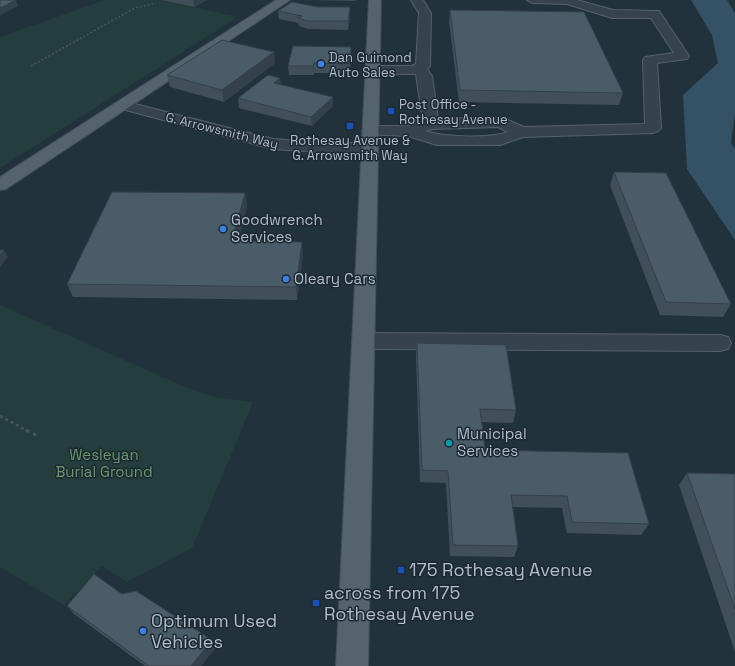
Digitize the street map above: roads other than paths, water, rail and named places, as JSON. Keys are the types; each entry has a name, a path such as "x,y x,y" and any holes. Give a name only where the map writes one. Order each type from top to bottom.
{"main road":[{"path":"0,185 284,0"},
{"path":"352,666 375,0"}],"street":[{"path":"417,0 425,13 423,66 420,69"},
{"path":"408,131 437,140 500,140 521,132 653,128 650,60 682,56 655,14 612,14 568,1 533,0"},
{"path":"372,70 420,69"},
{"path":"420,69 425,76 431,124"},
{"name":"G. Arrowsmith Way","path":"123,105 273,144 333,148 408,131"},
{"path":"408,131 431,124 501,122 521,132"},
{"path":"363,341 720,343"}],"water":[{"path":"691,0 727,0 735,13 735,113 731,143 735,149 735,240 687,169 683,95 718,63 712,35"}],"place":[{"name":"Dan Guimond Auto Sales","path":"321,64"},
{"name":"Post Office - Rothesay Avenue","path":"391,111"},
{"name":"Rothesay Avenue & G. Arrowsmith Way","path":"350,126"},
{"name":"Goodwrench Services","path":"223,229"},
{"name":"Oleary Cars","path":"286,279"},
{"name":"Municipal Services","path":"449,443"},
{"name":"175 Rothesay Avenue","path":"401,570"},
{"name":"across from 175 Rothesay Avenue","path":"316,603"},
{"name":"Optimum Used Vehicles","path":"143,631"}],"park label":[{"name":"Wesleyan Burial Ground","path":"104,464"}]}
